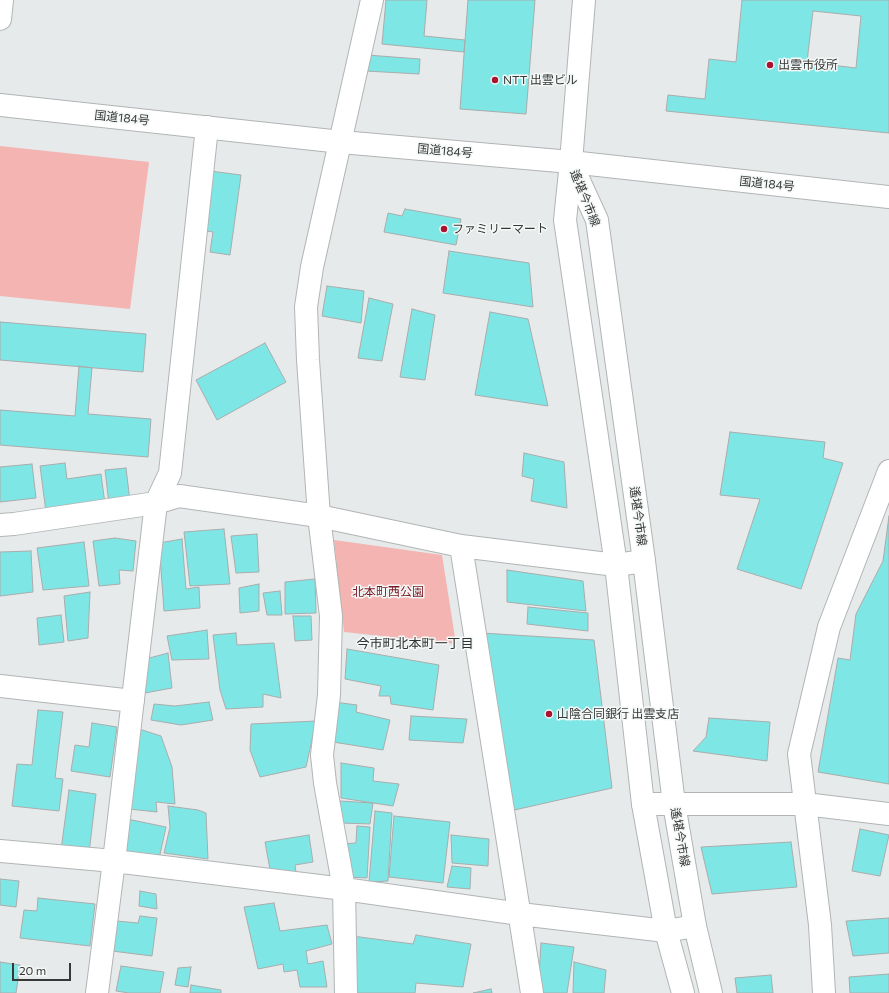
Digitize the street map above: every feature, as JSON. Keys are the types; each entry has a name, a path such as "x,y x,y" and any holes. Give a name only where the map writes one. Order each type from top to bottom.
{"main road":[{"path":"0,19 2,0"},
{"path":"346,993 344,889 325,783 322,755 329,695 331,616 319,516 308,360 306,307 312,267 372,0"},
{"path":"571,162 584,0"},
{"name":"国道184号","path":"0,105 341,142 571,162 889,198"},
{"path":"97,993 156,503 170,473 207,128"},
{"name":"遙堪今市線","path":"571,162 597,220 644,561 674,804 695,926 711,993"},
{"name":"遙堪今市線","path":"571,162 564,220 616,565 643,804 666,931 683,993"},
{"path":"824,993 820,925 799,754 829,626 889,471"},
{"path":"0,525 156,503 179,496 319,516 461,546 616,565 644,561"},
{"path":"461,546 532,993"},
{"path":"0,686 133,701"},
{"path":"643,804 805,804 889,814"},
{"path":"0,851 114,861 344,889 520,914 666,931 695,926"}],"green space":[{"path":"0,146 149,162 130,309 0,296"},
{"name":"北本町西公園","path":"334,540 442,555 456,644 344,632"}],"building":[{"path":"386,0 427,0 424,36 465,40 464,52 382,44"},
{"name":"NTT 出雲ビル","path":"468,0 535,0 526,114 460,109"},
{"name":"出雲市役所","path":"742,0 889,0 889,133 666,111 668,95 705,99 709,59 736,62","holes":["813,11 861,16 856,68 807,62"]},
{"path":"367,55 420,59 419,74 366,71"},
{"path":"210,171 241,175 230,255 210,252 213,232 201,230"},
{"path":"405,209 461,219 456,245 384,232 388,213 402,216"},
{"path":"449,251 529,263 533,307 443,293"},
{"path":"327,286 364,291 361,323 322,316"},
{"path":"369,298 393,304 382,361 358,358"},
{"path":"412,309 435,315 425,380 400,377"},
{"path":"490,312 528,319 548,406 475,395"},
{"path":"0,322 146,334 143,372 0,360"},
{"path":"265,343 286,382 217,420 196,380"},
{"path":"79,366 92,368 88,414 151,419 148,457 0,445 0,410 75,416"},
{"path":"730,432 825,442 823,458 843,463 801,589 737,569 760,499 720,495"},
{"path":"524,453 564,462 567,508 531,501 534,479 522,476"},
{"path":"65,463 67,479 101,474 105,504 46,512 40,466"},
{"path":"32,464 36,498 0,502 0,467"},
{"path":"126,468 130,501 109,504 105,470"},
{"path":"889,516 889,784 818,772 838,658 850,660 856,614 883,561"},
{"path":"224,529 230,584 190,586 184,532"},
{"path":"257,534 259,572 236,573 231,536"},
{"path":"115,538 136,541 133,571 119,570 120,584 99,586 93,541"},
{"path":"182,539 186,589 199,587 200,608 164,611 159,543"},
{"path":"84,542 89,586 43,590 37,548"},
{"path":"31,551 33,592 0,596 0,552"},
{"path":"507,570 583,581 586,611 507,602"},
{"path":"315,579 316,613 285,614 285,582"},
{"path":"259,584 259,611 240,613 239,588"},
{"path":"280,591 282,615 267,615 263,593"},
{"path":"90,592 88,638 68,641 64,596"},
{"path":"528,607 588,613 588,631 527,624"},
{"path":"61,615 64,642 39,645 37,618"},
{"path":"293,616 311,616 312,640 295,641"},
{"path":"207,630 209,659 172,660 167,636"},
{"path":"236,633 237,645 274,643 281,698 263,694 263,707 226,709 220,690 213,635"},
{"name":"山陰合同銀行 出雲支店","path":"482,633 594,640 612,788 510,811"},
{"path":"347,649 439,665 433,710 391,704 390,696 379,696 381,686 345,679"},
{"path":"168,653 172,688 145,693 142,660"},
{"path":"209,702 213,720 181,725 151,720 154,704 175,706"},
{"path":"334,702 357,705 356,712 390,720 383,750 333,742"},
{"path":"38,710 63,712 55,778 63,779 59,811 12,806 17,764 32,765"},
{"path":"411,716 467,719 463,743 409,740"},
{"path":"709,718 770,722 767,761 693,751 706,737"},
{"path":"316,721 306,767 260,777 250,750 251,724"},
{"path":"92,723 117,727 110,777 71,771 75,745 89,747"},
{"path":"136,728 161,736 172,767 175,804 156,802 157,812 129,809"},
{"path":"341,763 374,768 373,781 399,784 393,806 341,798"},
{"path":"69,790 96,794 89,853 61,850"},
{"path":"340,801 373,803 370,824 342,823"},
{"path":"168,806 198,810 206,813 208,859 164,853 170,827"},
{"path":"375,811 392,813 388,881 369,882"},
{"path":"394,816 450,822 443,883 389,877"},
{"path":"127,819 166,827 159,859 125,854"},
{"path":"357,826 370,827 367,878 348,877 341,844 356,843"},
{"path":"860,829 889,835 880,876 852,871"},
{"path":"309,835 313,862 295,865 296,872 271,875 265,842"},
{"path":"451,835 489,839 488,866 452,863"},
{"path":"791,842 797,887 712,894 701,847"},
{"path":"452,866 471,868 470,889 447,887"},
{"path":"0,879 19,881 16,907 0,905"},
{"path":"140,891 156,894 157,909 139,906"},
{"path":"38,898 95,904 90,946 20,938 24,910 37,911"},
{"path":"274,903 280,931 327,925 332,944 306,951 308,964 323,961 327,987 300,987 297,970 284,972 283,964 258,969 244,907"},
{"path":"140,916 157,918 152,956 112,951 117,921 138,923"},
{"path":"889,918 889,953 853,956 846,921"},
{"path":"416,935 471,944 463,987 416,983 415,993 354,993 352,936 413,944"},
{"path":"541,943 574,947 567,993 538,993"},
{"path":"0,962 20,965 16,993 0,993"},
{"path":"574,962 606,970 604,993 573,993"},
{"path":"121,966 164,972 160,993 129,993 116,991"},
{"path":"191,967 188,987 175,985 178,968"},
{"path":"889,974 889,993 850,993 849,977"},
{"path":"771,975 773,993 737,993 735,978"},
{"path":"191,985 221,990 221,993 190,993"},
{"path":"491,989 492,993 473,993"}],"place":[{"name":"出雲市役所","path":"770,65"},
{"name":"NTT 出雲ビル","path":"495,80"},
{"name":"ファミリーマート","path":"444,229"},
{"name":"山陰合同銀行 出雲支店","path":"549,714"}],"district":[{"name":"今市町北本町一丁目","path":"415,644"}]}
